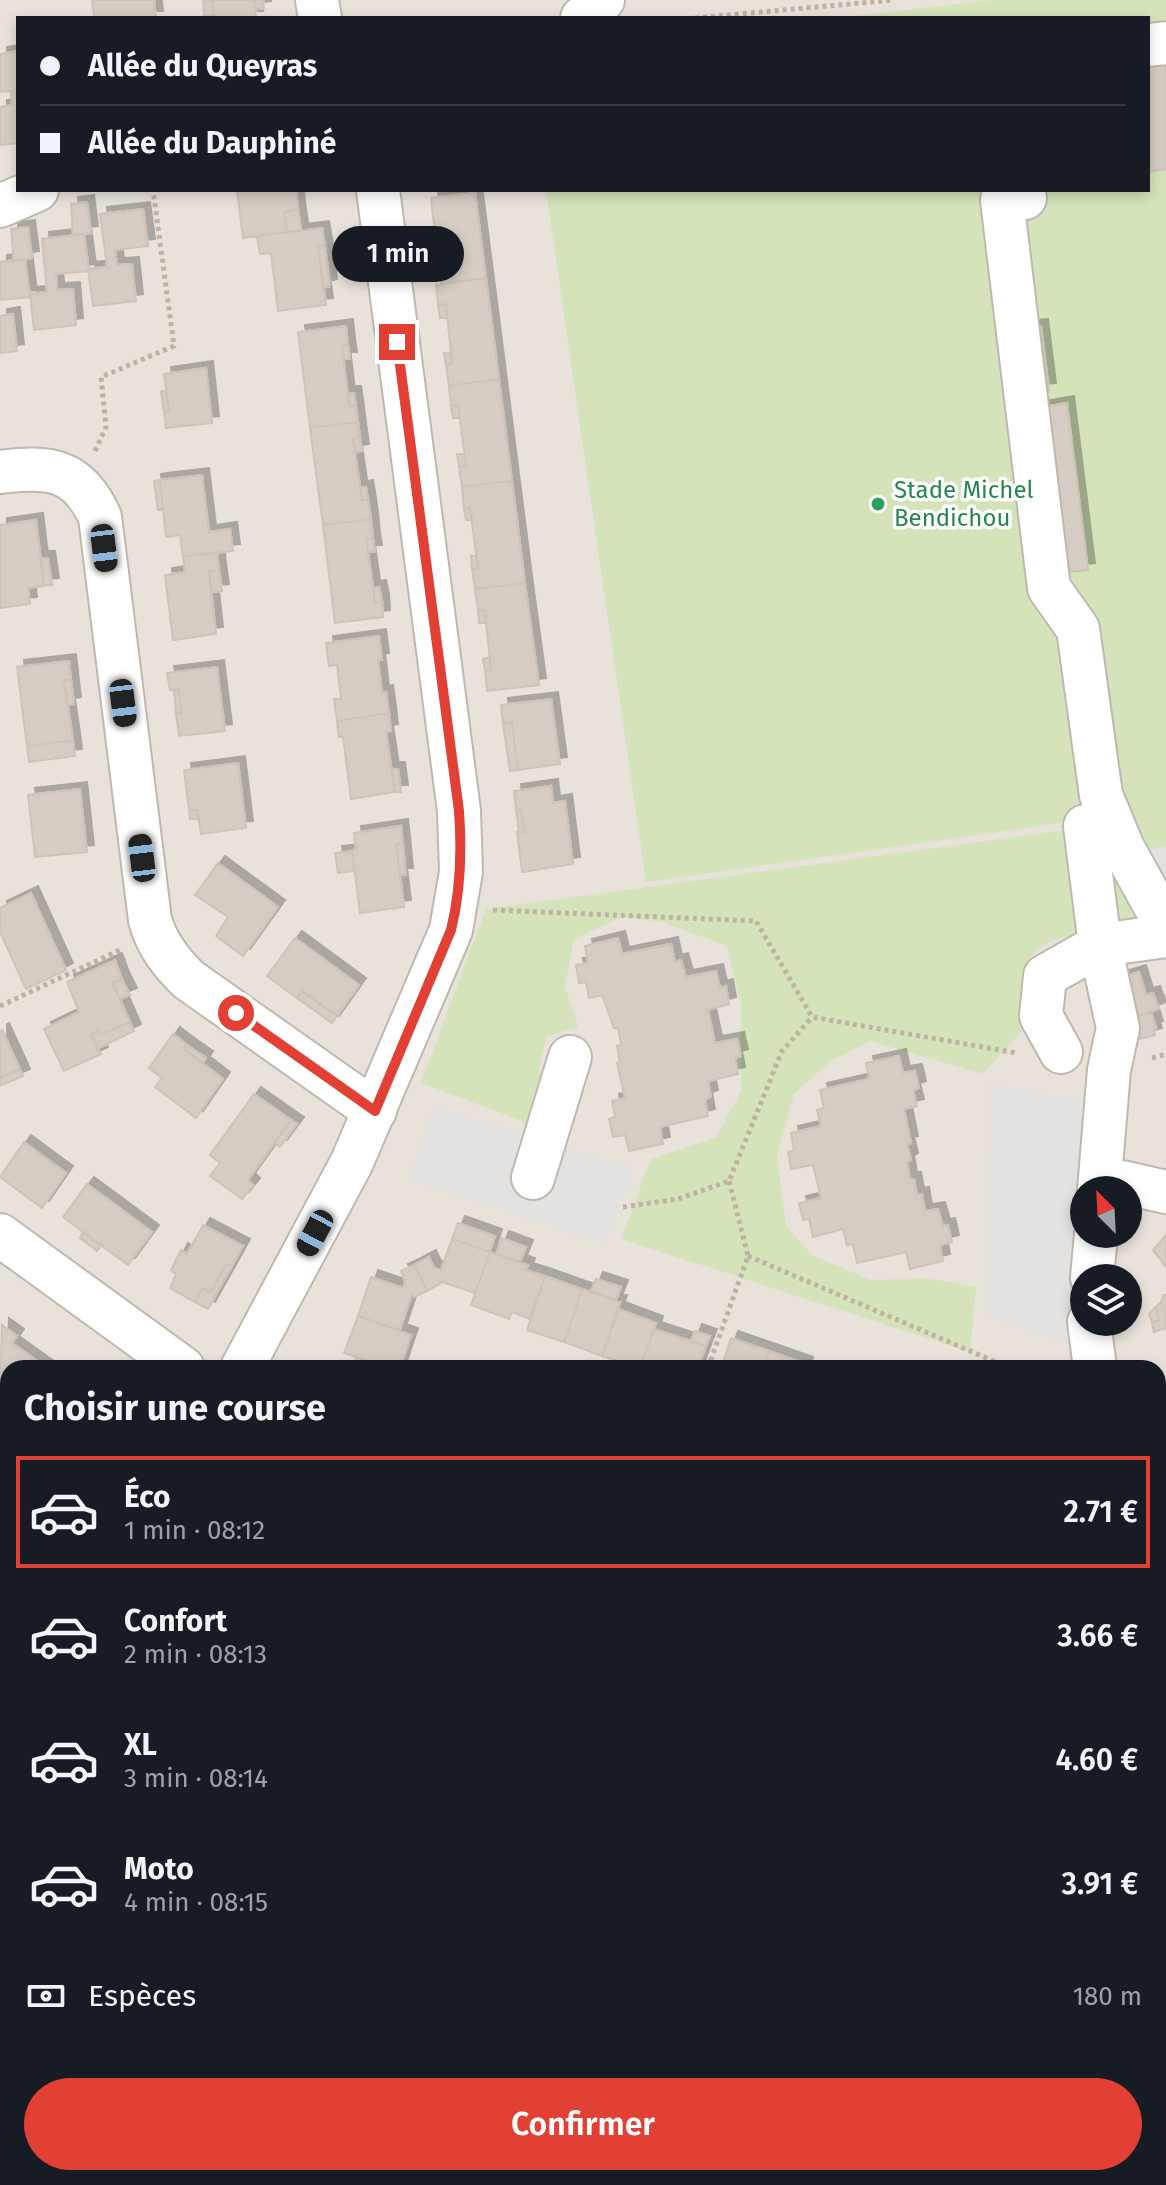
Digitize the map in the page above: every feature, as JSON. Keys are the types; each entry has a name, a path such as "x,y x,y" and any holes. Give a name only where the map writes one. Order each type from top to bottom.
{"street":[{"path":"584,16 603,0"},
{"path":"0,206 32,192"},
{"path":"246,1360 352,1162 451,930 457,908 461,872 459,811 378,192"},
{"path":"1025,198 1002,200 1049,588 1078,629 1101,795 1123,848 1166,926"},
{"path":"0,472 34,468 59,473 79,484 100,517 150,920 168,958 189,980 375,1111"},
{"path":"1085,826 1100,945 1118,1028 1109,1070 1100,1176"},
{"path":"1061,1052 1041,1016 1045,976 1100,945 1166,936"},
{"path":"533,1178 570,1057"},
{"path":"1142,1187 1166,1192"},
{"path":"0,1235 172,1360"},
{"path":"1091,1336 1094,1360"}],"path":[{"path":"717,16 894,0"},
{"path":"79,484 106,427 101,377 174,346 153,192"},
{"path":"457,908 756,921 812,1017 1020,1054"},
{"path":"0,1006 154,934"},
{"path":"711,1360 748,1256 729,1181 782,1051 812,1017"},
{"path":"623,1207 678,1199 729,1181"},
{"path":"748,1256 991,1360"}],"shaded area":[{"path":"0,0 1166,0 1166,1360 0,1360"},
{"path":"1166,846 1166,926 1135,851"},
{"path":"989,1083 1092,1102 1085,1176 1070,1176 1070,1248 1081,1248 1080,1264 1070,1264 1070,1336 1077,1336 1076,1346 988,1317"},
{"path":"433,1105 635,1168 606,1245 409,1180"}],"green space":[{"name":"Stade Michel Bendichou","path":"993,0 1166,0 1166,958 1125,964 1098,818 646,882 546,192 1150,192 1150,16 855,16"},
{"path":"1074,829 1090,931 1047,943 1030,960 1023,982 1023,1030 983,1074 870,1041 831,1061 794,1094 777,1156 786,1226 813,1256 871,1280 927,1278 976,1287 970,1352 621,1239 651,1159 716,1138 741,1091 741,1003 727,946 662,922 622,917 574,939 565,986 578,1027 547,1036 539,1068 547,1087 531,1124 421,1083 486,909"}],"building":[{"path":"92,0 154,0 156,16 94,16"},
{"path":"203,0 212,0 214,15 204,16"},
{"path":"212,0 254,0 256,16 214,16"},
{"path":"254,0 263,0 264,8 255,9"},
{"path":"16,51 16,143 0,145 0,107 12,105 11,91 0,92 0,54"},
{"path":"1166,62 1166,169 1150,172 1150,64"},
{"path":"237,192 296,192 298,209 284,212 287,232 243,238"},
{"path":"475,193 486,278 441,284 439,268 434,268 431,245 436,244 431,198"},
{"path":"87,202 91,233 73,235 71,204"},
{"path":"143,209 148,246 115,250 117,265 132,264 136,301 93,306 88,269 107,267 100,214"},
{"path":"298,209 301,230 287,232 284,212"},
{"path":"28,227 32,258 14,261 11,229"},
{"path":"322,228 325,245 318,246 326,305 278,311 271,253 260,254 257,236"},
{"path":"84,234 89,271 56,274 57,290 73,289 76,325 34,330 30,294 47,292 42,239"},
{"path":"325,245 330,286 323,288 318,246"},
{"path":"25,259 30,297 0,300 0,262"},
{"path":"486,278 499,379 449,386 446,365 452,364 446,304 438,305 436,285"},
{"path":"446,304 447,318 440,318 438,305"},
{"path":"13,314 17,351 0,353 0,316"},
{"path":"346,326 348,345 342,346 349,406 356,406 358,422 310,428 298,332"},
{"path":"1041,326 1049,390 1036,391 1028,327"},
{"path":"348,345 350,359 344,359 342,346"},
{"path":"451,352 452,364 446,365 444,353"},
{"path":"206,368 212,423 166,428 164,412 169,410 164,374"},
{"path":"499,379 512,481 462,487 459,467 466,466 458,405 451,406 449,386"},
{"path":"161,391 166,391 169,410 164,412"},
{"path":"348,393 354,393 356,406 349,406"},
{"path":"1067,403 1088,570 1061,573 1038,408"},
{"path":"458,405 460,418 453,418 451,406"},
{"path":"358,422 360,437 353,439 362,500 368,499 371,519 323,525 310,428"},
{"path":"360,437 362,451 355,452 353,439"},
{"path":"457,454 464,454 466,466 459,467"},
{"path":"202,475 209,532 230,529 233,551 183,557 180,535 166,537 160,480"},
{"path":"160,480 163,509 158,510 154,481"},
{"path":"512,481 525,583 475,589 472,569 478,568 470,508 464,509 462,487"},
{"path":"366,487 368,499 362,500 360,488"},
{"path":"470,508 472,519 466,520 464,509"},
{"path":"371,519 373,539 366,539 375,602 382,601 383,617 335,623 323,525"},
{"path":"36,520 44,586 28,588 30,604 0,608 0,525"},
{"path":"366,539 373,539 375,552 368,552"},
{"path":"217,552 219,570 209,571 216,634 173,640 165,575 185,572 183,557"},
{"path":"471,556 477,556 478,568 472,569"},
{"path":"41,558 48,558 52,585 44,586"},
{"path":"219,570 222,591 212,592 209,571"},
{"path":"525,583 539,685 487,691 485,670 491,670 486,622 484,610 478,611 475,589"},
{"path":"379,587 382,601 375,602 373,588"},
{"path":"484,610 486,622 479,623 478,611"},
{"path":"379,636 382,693 386,692 389,713 337,721 334,699 341,699 337,665 329,666 326,643"},
{"path":"490,657 491,670 485,670 483,659"},
{"path":"69,661 71,679 64,680 73,740 27,746 17,667"},
{"path":"217,667 225,731 179,736 176,714 181,713 179,689 170,690 167,673"},
{"path":"71,679 74,704 69,705 64,680"},
{"path":"174,689 179,689 181,713 176,714"},
{"path":"551,699 560,764 518,770 512,722 503,724 501,705"},
{"path":"389,713 391,731 386,732 395,792 351,799 343,737 339,737 337,721"},
{"path":"512,722 518,770 510,771 503,724"},
{"path":"73,740 75,756 29,762 27,746"},
{"path":"238,763 246,828 201,834 197,810 189,810 184,770"},
{"path":"392,769 398,769 401,792 395,792"},
{"path":"551,786 553,803 565,801 573,864 522,872 517,832 525,832 521,809 516,810 514,791"},
{"path":"80,789 87,852 35,857 28,795"},
{"path":"521,809 525,832 519,832 516,810"},
{"path":"189,810 197,810 199,819 190,819"},
{"path":"401,826 403,844 396,844 404,907 360,913 352,851 356,848 354,833"},
{"path":"396,844 403,844 406,875 400,875"},
{"path":"352,851 355,871 338,873 335,853"},
{"path":"218,863 278,907 243,956 216,936 228,917 195,895"},
{"path":"31,893 66,970 26,989 0,932 0,908"},
{"path":"295,938 359,985 337,1016 302,991 297,998 267,976"},
{"path":"618,938 622,954 671,944 675,962 681,960 686,977 716,971 720,988 726,986 729,1004 708,1010 715,1043 737,1039 741,1056 735,1058 738,1074 708,1081 711,1097 705,1099 708,1116 660,1127 663,1144 629,1151 625,1135 613,1137 609,1119 615,1117 612,1101 625,1098 617,1063 620,1062 617,1046 621,1045 618,1028 614,1028 602,995 589,998 586,982 579,983 576,965 588,963 585,946"},
{"path":"115,960 122,979 113,983 130,1022 99,1035 98,1031 91,1035 101,1054 64,1071 44,1029 79,1012 67,982"},
{"path":"1139,972 1146,995 1153,993 1159,1009 1130,1019 1116,979"},
{"path":"122,979 130,995 120,999 113,983"},
{"path":"302,991 337,1016 332,1023 297,998"},
{"path":"1151,1012 1155,1035 1133,1038 1130,1019"},
{"path":"130,1022 134,1031 97,1049 91,1035 98,1031 99,1035"},
{"path":"0,1031 20,1069 0,1078"},
{"path":"173,1034 186,1044 184,1049 223,1079 196,1118 155,1087 162,1078 149,1068"},
{"path":"186,1044 206,1058 203,1063 184,1049"},
{"path":"899,1056 903,1073 915,1071 919,1088 913,1090 917,1106 904,1109 911,1143 907,1144 911,1160 907,1162 910,1179 914,1179 917,1195 922,1194 925,1211 938,1209 943,1226 948,1225 952,1242 940,1245 943,1261 910,1269 906,1252 857,1263 853,1244 847,1245 843,1229 813,1237 809,1219 803,1220 799,1203 821,1198 813,1165 791,1169 788,1152 794,1150 791,1133 821,1126 817,1110 824,1108 820,1090 869,1079 866,1063"},
{"path":"20,1069 23,1076 0,1086 0,1078"},
{"path":"254,1094 291,1120 248,1180 253,1185 242,1199 210,1176 220,1163 210,1155"},
{"path":"291,1120 297,1124 280,1147 274,1143"},
{"path":"24,1142 66,1173 42,1208 0,1177"},
{"path":"87,1184 152,1232 128,1265 63,1217"},
{"path":"458,1223 495,1236 490,1252 452,1239"},
{"path":"203,1225 243,1246 232,1266 226,1264 211,1292 202,1288 195,1302 170,1288 176,1274 171,1270 181,1250 187,1254"},
{"path":"83,1232 101,1245 97,1251 80,1238"},
{"path":"1166,1235 1166,1267 1153,1250"},
{"path":"502,1238 526,1247 520,1262 496,1254"},
{"path":"452,1239 490,1252 475,1293 439,1281 440,1284 427,1291 414,1265 429,1257 434,1268 441,1270"},
{"path":"490,1252 528,1265 526,1270 545,1276 530,1319 512,1312 509,1319 471,1305"},
{"path":"226,1264 232,1266 208,1309 195,1302 202,1288 211,1292"},
{"path":"414,1265 427,1291 414,1297 412,1294 400,1330 358,1316 371,1277 403,1288 405,1282 401,1271"},
{"path":"545,1276 582,1289 564,1342 527,1330"},
{"path":"596,1279 621,1287 616,1300 591,1291"},
{"path":"582,1289 620,1302 602,1356 564,1342"},
{"path":"1166,1295 1166,1328 1154,1332 1152,1323 1159,1320 1156,1307"},
{"path":"1156,1307 1159,1320 1152,1323 1149,1314"},
{"path":"618,1309 656,1323 643,1360 615,1360 602,1356"},
{"path":"358,1316 411,1335 403,1360 364,1360 344,1353"},
{"path":"2,1325 17,1336 12,1343 36,1360 1,1360"},
{"path":"654,1329 706,1346 701,1360 643,1360"},
{"path":"695,1331 710,1336 706,1346 691,1341"},
{"path":"731,1338 769,1351 766,1360 724,1360"},
{"path":"769,1351 795,1360 766,1360"}],"place":[{"name":"Stade Michel Bendichou","path":"878,504"}],"route":[{"path":"236,1013 375,1111 451,930 457,908 461,872 459,811 397,342"}]}
